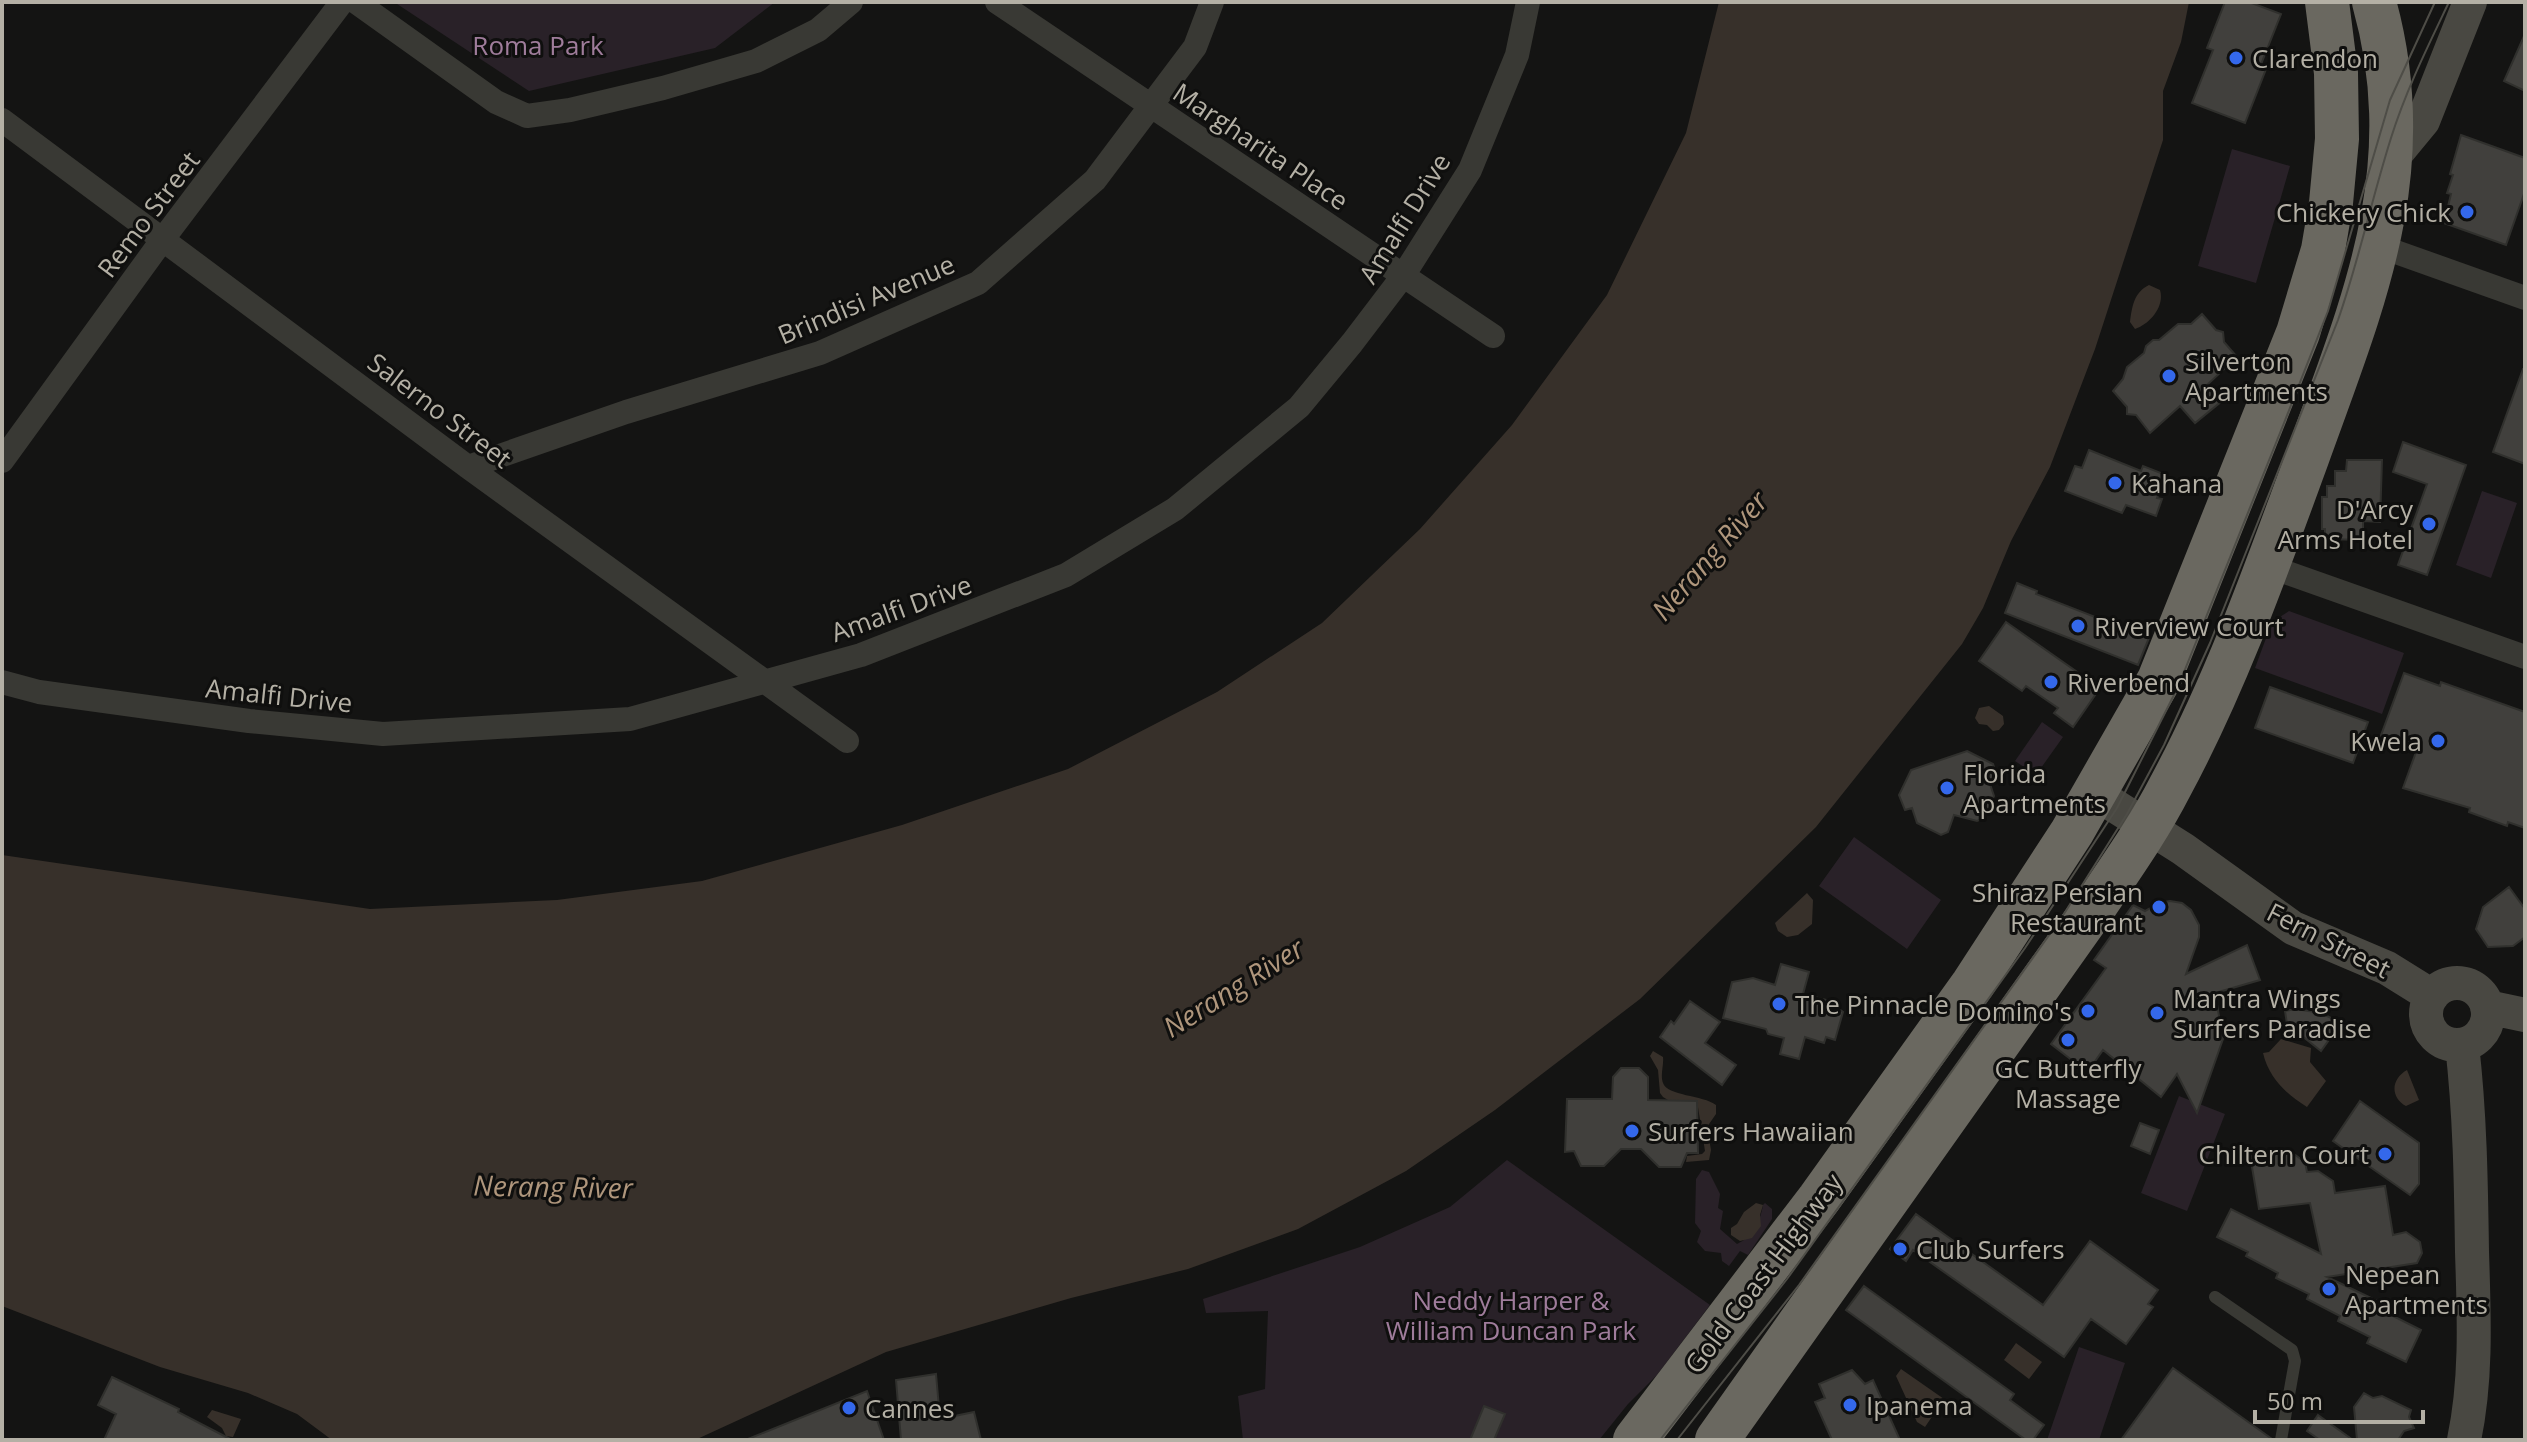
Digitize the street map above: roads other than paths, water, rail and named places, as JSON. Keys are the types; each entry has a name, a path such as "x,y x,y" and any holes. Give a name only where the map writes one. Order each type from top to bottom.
{"highway":[{"name":"Gold Coast Highway","path":"1635,1440 1785,1245 2020,916 2096,794 2159,680 2308,304 2323,250 2336,159 2337,112 2336,73 2327,2"},
{"path":"1717,1440 1853,1252 2148,827 2205,716 2268,566 2349,345 2379,246 2399,143 2374,2"}],"street":[{"name":"Remo Street","path":"2,461 163,239 342,2"},
{"path":"356,2 496,102 527,116 570,110 663,88 756,61 818,30 851,2"},
{"name":"Margharita Place","path":"997,2 1493,336"},
{"name":"Brindisi Avenue","path":"468,467 626,412 820,353 978,283 1095,180 1195,47 1212,2"},
{"name":"Amalfi Drive","path":"2,682 39,692 234,719 383,734 630,719 861,655 1066,575 1175,509 1299,407 1352,343 1403,276 1470,170 1517,55 1528,2"},
{"path":"2337,112 2361,132 2399,143 2428,109 2470,2"},
{"name":"Salerno Street","path":"2,120 468,467 847,741"},
{"path":"2379,246 2525,298"},
{"path":"2268,566 2525,657"},
{"name":"Fern Street","path":"2096,794 2183,849 2293,928 2387,968 2432,996"},
{"path":"2464,984 2479,992 2487,1007 2485,1028 2473,1041 2462,1045 2443,1041 2431,1029 2427,1013 2432,996 2446,985 2464,984"},
{"path":"2487,1007 2525,1015"},
{"path":"2462,1045 2470,1115 2474,1324 2471,1403 2464,1440"}],"lane":[{"path":"2215,1297 2292,1350 2295,1361 2281,1440"}],"water":[{"name":"Nerang River","path":"1719,2 2189,2 2181,42 2163,91 2163,140 2095,349 2050,467 2011,541 1983,608 1962,644 1816,827 1640,999 1495,1110 1406,1171 1298,1229 1188,1269 1071,1298 886,1352 695,1440 332,1440 297,1414 248,1393 160,1367 2,1306 2,855 370,909 557,900 702,881 902,825 1068,769 1217,692 1322,623 1420,529 1512,425 1607,295 1686,133"},
{"path":"2149,285 2160,290 2160,302 2151,319 2135,329 2130,322 2133,306 2140,292"},
{"path":"1989,706 2003,716 2004,724 1999,730 1993,731 1987,725 1979,724 1975,718 1979,708"},
{"path":"1807,893 1813,900 1812,924 1798,935 1787,937 1778,931 1775,923"},
{"path":"2281,1039 2311,1048 2310,1062 2326,1081 2307,1107 2292,1097 2269,1070 2263,1053 2269,1052"},
{"path":"1653,1051 1663,1057 1662,1080 1666,1087 1716,1105 1716,1114 1707,1127 1711,1150 1709,1160 1686,1162 1687,1156 1705,1151 1697,1101 1663,1097 1658,1070 1650,1056"},
{"path":"2407,1070 2419,1100 2406,1106 2397,1098 2394,1088 2398,1078"},
{"path":"1756,1203 1763,1205 1761,1226 1752,1238 1740,1241 1731,1235 1731,1228"},
{"path":"2016,1343 2042,1362 2029,1379 2004,1360"},
{"path":"1901,1369 1944,1399 1925,1427 1917,1422 1896,1376"},
{"path":"212,1410 241,1419 233,1437 226,1436 222,1428 207,1417"}],"tram line":[{"path":"1660,1440 1787,1279 2025,948 2117,808 2178,687 2284,423 2328,311 2390,100 2435,2"},
{"path":"1677,1440 1799,1285 2062,917 2127,814 2164,745 2210,643 2338,320 2403,103 2449,2"}],"place":[{"name":"Clarendon","path":"2236,58"},
{"name":"Chickery Chick","path":"2467,212"},
{"name":"Silverton Apartments","path":"2169,376"},
{"name":"Kahana","path":"2115,483"},
{"name":"D'Arcy Arms Hotel","path":"2429,524"},
{"name":"Riverview Court","path":"2078,626"},
{"name":"Riverbend","path":"2051,682"},
{"name":"Kwela","path":"2438,741"},
{"name":"Florida Apartments","path":"1947,788"},
{"name":"Shiraz Persian Restaurant","path":"2159,907"},
{"name":"The Pinnacle","path":"1779,1004"},
{"name":"Domino's","path":"2088,1011"},
{"name":"Mantra Wings Surfers Paradise","path":"2157,1013"},
{"name":"GC Butterfly Massage","path":"2068,1040"},
{"name":"Surfers Hawaiian","path":"1632,1131"},
{"name":"Chiltern Court","path":"2385,1154"},
{"name":"Club Surfers","path":"1900,1249"},
{"name":"Nepean Apartments","path":"2329,1289"},
{"name":"Ipanema","path":"1850,1405"},
{"name":"Cannes","path":"849,1408"}],"park label":[{"name":"Roma Park","path":"538,45"},
{"name":"Neddy Harper & William Duncan Park","path":"1511,1315"}]}
